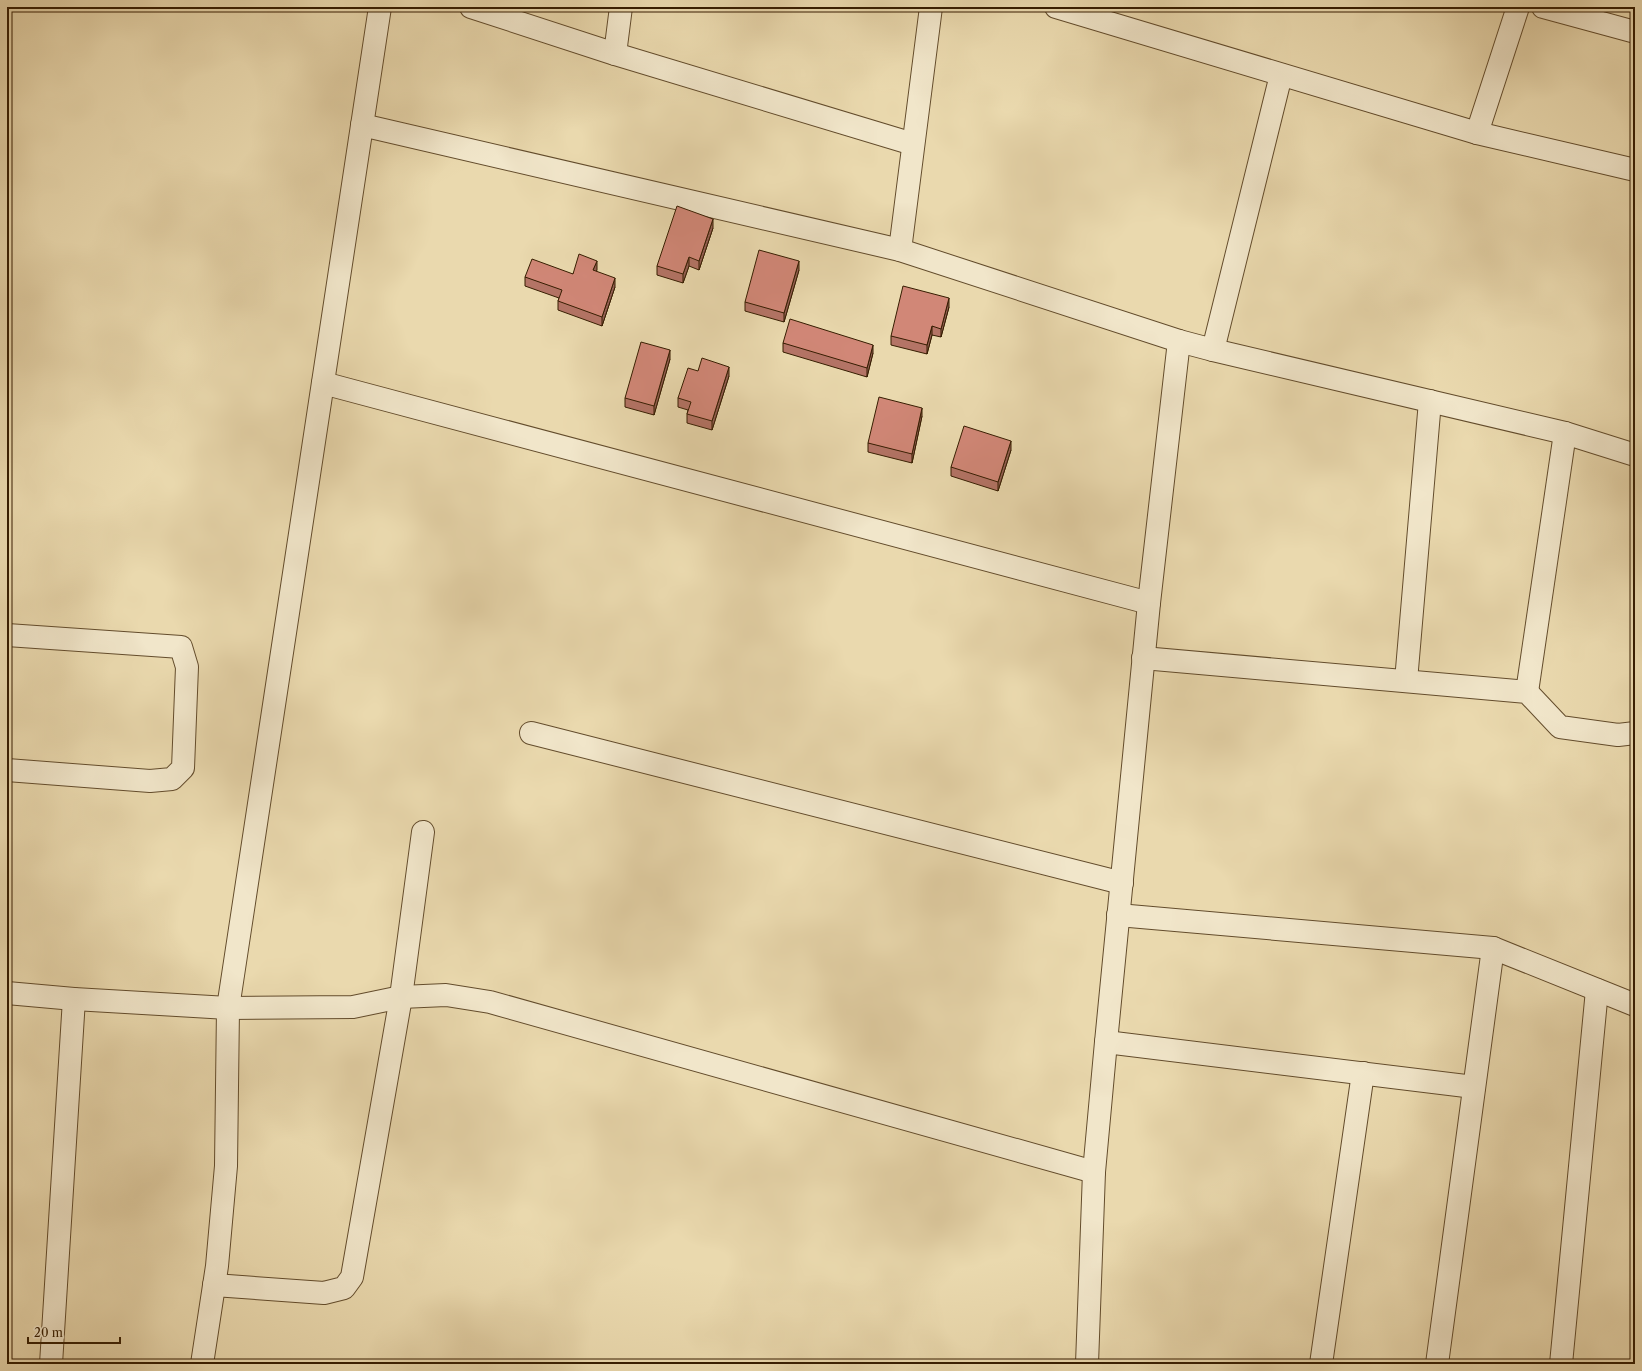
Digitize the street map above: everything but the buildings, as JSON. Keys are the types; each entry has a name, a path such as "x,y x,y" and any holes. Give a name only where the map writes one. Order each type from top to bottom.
{"street":[{"path":"202,1364 214,1285 226,1166 228,1008 380,7"},
{"path":"471,7 615,54 913,144"},
{"path":"615,54 621,7"},
{"path":"900,250 930,7"},
{"path":"1056,7 1477,133 1635,170"},
{"path":"1477,133 1518,7"},
{"path":"1543,7 1635,32"},
{"path":"1213,350 1282,75"},
{"path":"362,125 900,250 1179,341 1566,433 1635,455"},
{"path":"1087,1364 1094,1172 1143,658 1179,341"},
{"path":"323,383 1149,603"},
{"path":"1406,681 1430,401"},
{"path":"1527,692 1566,433"},
{"path":"7,635 180,647 187,667 183,768 172,779 150,781 7,770"},
{"path":"1143,658 1527,692 1560,727 1618,735 1635,734"},
{"path":"531,733 1122,883"},
{"path":"214,1285 324,1293 344,1288 352,1278 401,997 423,832"},
{"path":"1118,915 1493,948 1635,1005"},
{"path":"1437,1364 1493,948"},
{"path":"1562,1364 1597,990"},
{"path":"7,993 74,999 228,1008 353,1006 401,997 446,995 490,1002 1094,1172"},
{"path":"51,1364 74,999"},
{"path":"1106,1042 1474,1087"},
{"path":"1321,1364 1363,1073"}]}
